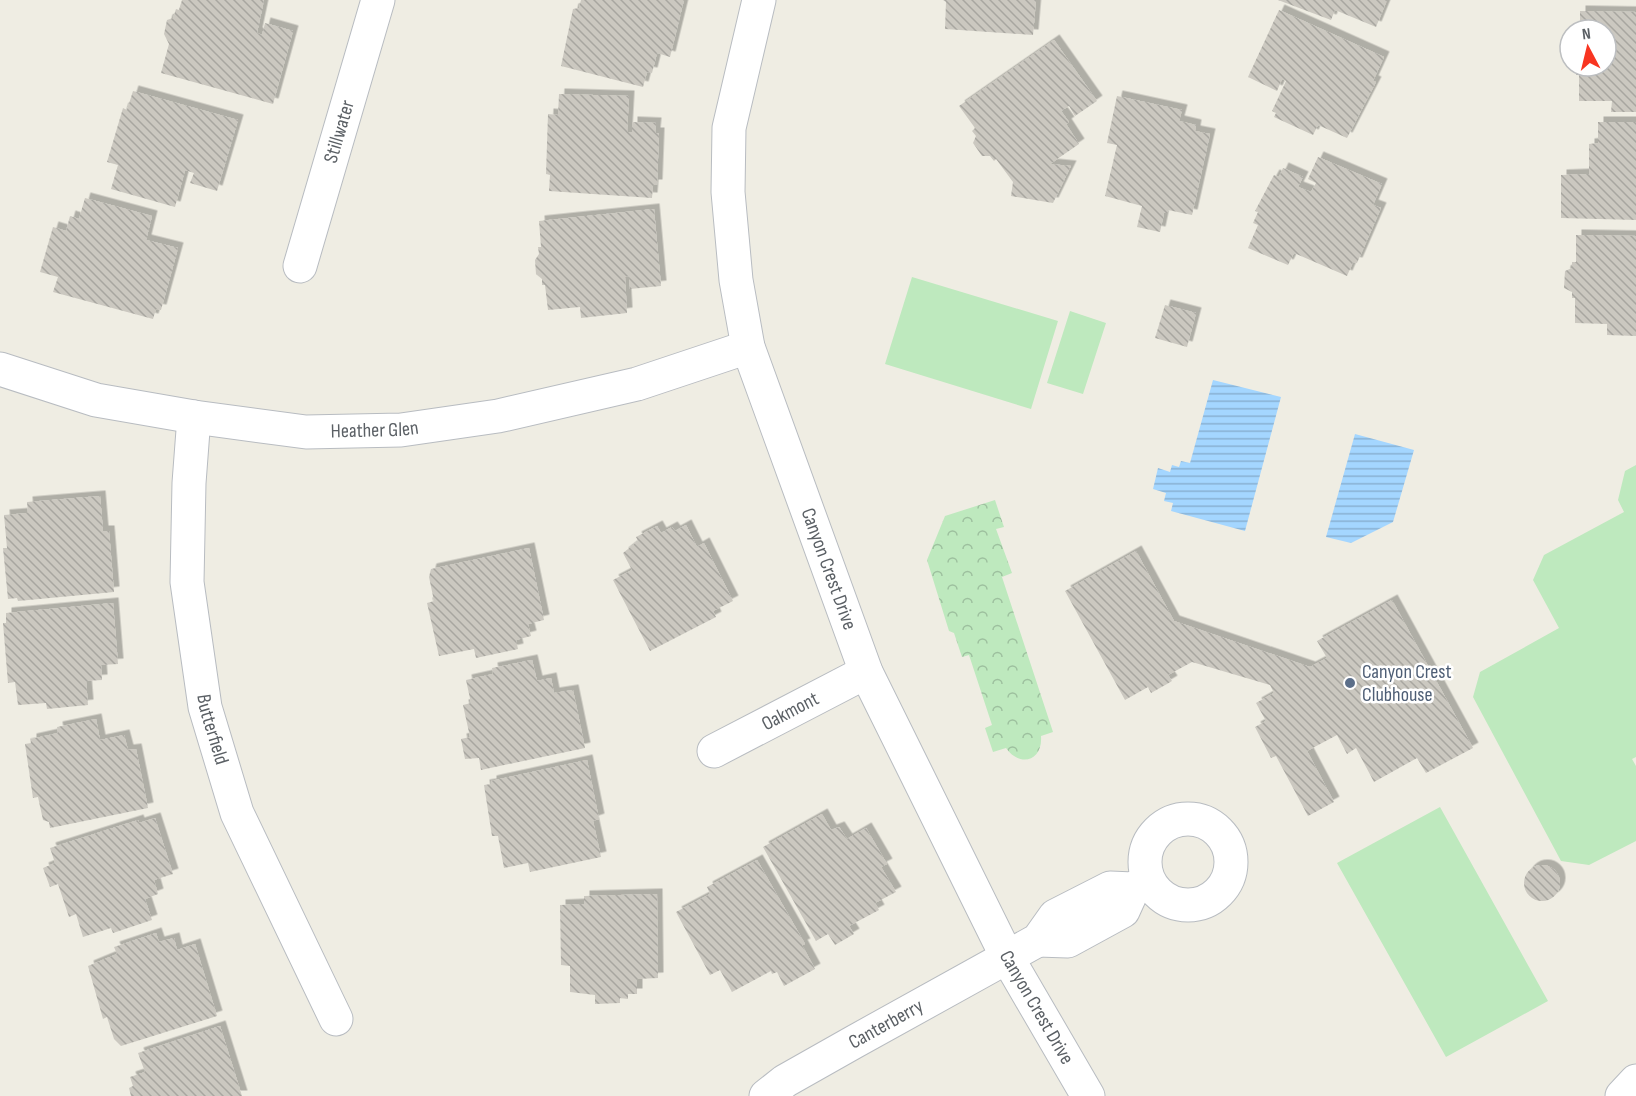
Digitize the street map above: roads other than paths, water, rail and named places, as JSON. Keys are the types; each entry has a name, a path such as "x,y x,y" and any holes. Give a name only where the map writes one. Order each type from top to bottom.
{"street":[{"name":"Stillwater","path":"300,266 378,0"},
{"name":"Canyon Crest Drive","path":"759,0 729,128 728,192 736,280 748,347 866,672 1007,957 1088,1096"},
{"name":"Heather Glen","path":"0,369 96,400 194,417 306,432 401,430 498,416 638,384 748,347"},
{"name":"Butterfield","path":"194,417 189,483 187,582 205,707 237,813 336,1019"},
{"name":"Oakmont","path":"714,751 866,672"},
{"name":"Canterberry","path":"766,1096 824,1059 1038,940 1068,941 1123,911 1141,884"},
{"path":"1622,1096 1636,1081"}],"water":[{"path":"1213,380 1281,397 1245,531 1171,511 1173,503 1164,501 1166,493 1153,489 1158,468 1170,472 1172,465 1179,467 1181,461 1190,463"},
{"path":"1355,434 1414,450 1393,522 1351,543 1326,537"}],"place":[{"name":"Canyon Crest Clubhouse","path":"1350,683"}]}
